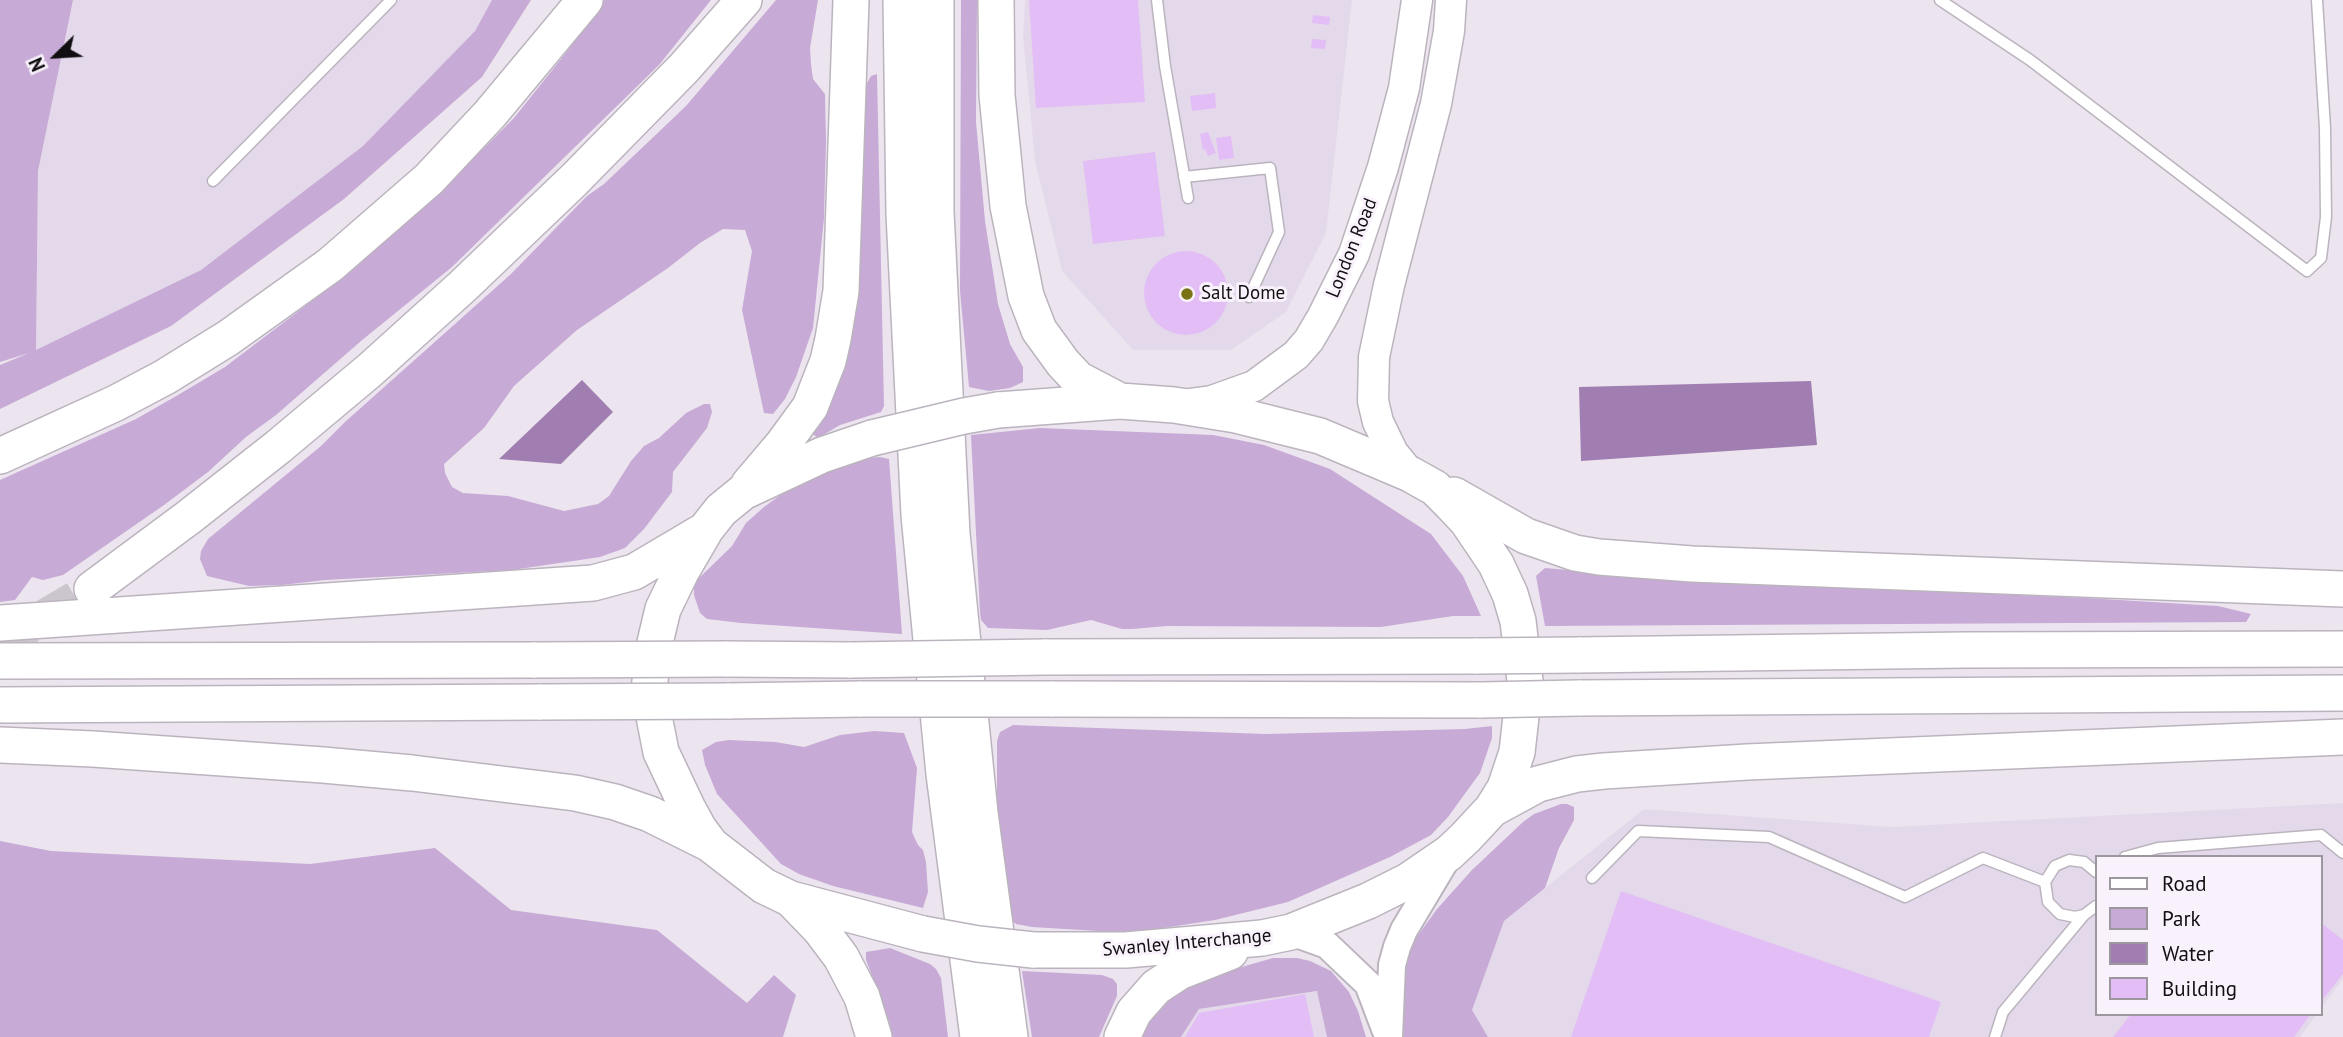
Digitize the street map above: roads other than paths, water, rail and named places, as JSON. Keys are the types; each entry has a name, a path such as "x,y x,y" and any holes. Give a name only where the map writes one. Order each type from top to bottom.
{"highway":[{"path":"0,456 116,403 165,377 228,338 330,265 429,179 490,114 585,0"},
{"path":"92,589 278,447 370,370 463,286 584,171 684,68 744,0"},
{"path":"0,623 482,593 593,583 634,572 656,560 721,508 783,444 810,407 828,361 841,291 851,0"},
{"path":"901,0 904,214 919,515 944,774 978,1037"},
{"path":"936,0 936,212 952,534 980,813 1010,1037"},
{"path":"996,0 997,95 1006,192 1016,258 1026,296 1039,330 1063,363 1078,379 1120,401"},
{"name":"Swanley Interchange","path":"1120,401 1174,405 1237,415 1320,436 1422,481 1467,521 1496,564 1510,594 1518,621 1525,681 1521,730 1514,767 1492,809 1450,853 1408,881 1368,901 1276,935 1106,951 1033,950 978,944 923,934 791,899 764,886 711,845 688,809 661,752 649,691 653,651 663,609 681,572 721,508 822,455 872,438 964,416 1120,401"},
{"path":"1422,481 1463,499 1526,536 1600,557 1692,564 2343,589"},
{"path":"0,661 852,660 2343,649"},
{"path":"0,705 1051,698 1481,701 1577,698 2343,693"},
{"path":"1492,809 1538,784 1577,774 1604,771 1746,762 2343,737"},
{"path":"0,745 323,765 575,793 615,802 650,814 711,845"},
{"path":"791,899 820,929 841,957 862,997 874,1037"},
{"path":"1122,1037 1134,1012 1166,979 1276,935"}],"main road":[{"name":"London Road","path":"1174,405 1212,401 1254,386 1296,355 1309,340 1354,254 1382,167 1404,88 1417,0"},
{"name":"London Road","path":"1422,481 1393,453 1378,422 1373,401 1374,357 1389,285 1436,104 1449,31 1451,0"},
{"path":"1388,1037 1392,965 1397,947 1450,853"},
{"path":"1276,935 1327,945 1368,984 1388,1037"}],"lane":[{"path":"212,181 391,0"},
{"path":"1157,0 1165,66 1188,198"},
{"path":"1940,0 2030,60 2307,271 2321,258 2326,217 2325,128 2316,0"},
{"path":"1184,177 1270,168 1279,232 1250,297"},
{"path":"1592,878 1638,831 1769,838 1905,897 1983,858 2045,882"},
{"path":"2132,855 2158,848 2321,835 2343,853"},
{"path":"2084,915 2067,917 2051,908 2045,896 2045,882 2050,871 2062,862 2075,860 2094,867"},
{"path":"1995,1037 2003,1012 2084,915 2094,908"}],"water":[{"path":"582,380 613,412 561,464 499,459"},
{"path":"1811,381 1817,445 1581,461 1579,387"}],"tunnel":[{"path":"0,643 92,589"}],"place":[{"name":"Salt Dome","path":"1187,294"}]}
